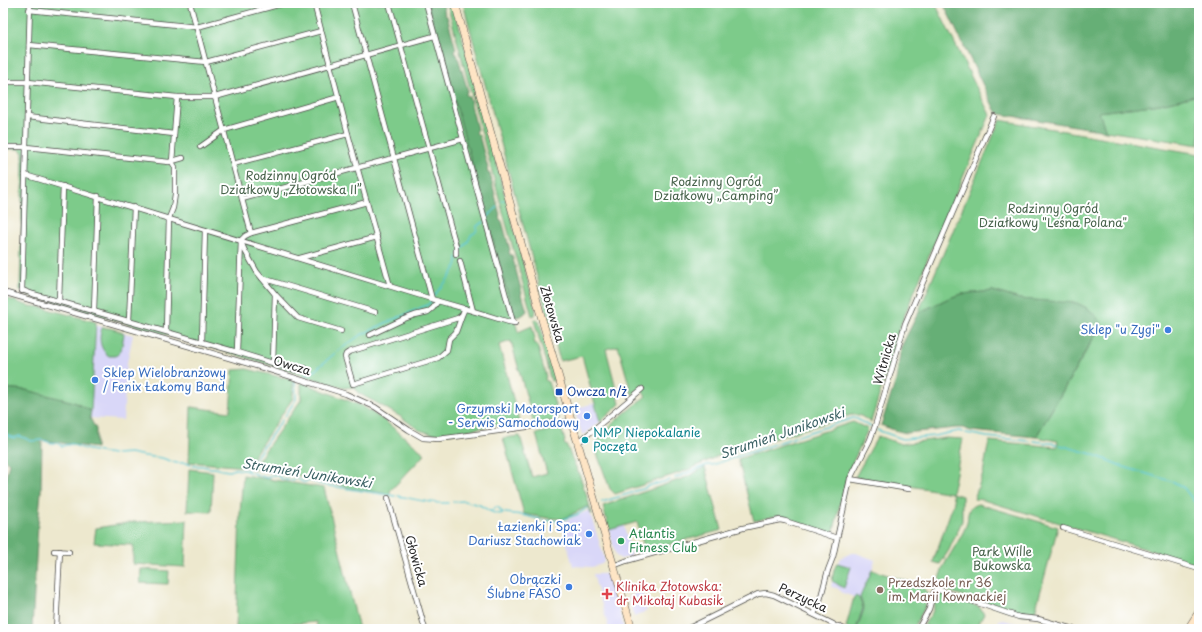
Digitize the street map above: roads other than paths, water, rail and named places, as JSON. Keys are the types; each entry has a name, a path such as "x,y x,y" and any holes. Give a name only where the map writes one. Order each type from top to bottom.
{"street":[{"path":"30,3 22,290 292,369 298,370 305,368"},
{"path":"190,3 251,233"},
{"path":"29,10 196,27 285,3"},
{"path":"314,3 390,286"},
{"path":"352,3 432,299"},
{"path":"389,3 456,246 456,254"},
{"path":"25,174 438,301 509,322 514,322 426,3"},
{"name":"Złotowska","path":"455,3 533,290 632,629"},
{"path":"29,45 206,62 321,31"},
{"path":"3,82 28,82 177,97 215,97 434,36"},
{"path":"166,331 169,218 173,208 175,194 175,167 172,162 177,97"},
{"path":"200,147 224,130 339,97"},
{"name":"Witnicka","path":"814,614 819,604 833,557 850,479 870,440 875,426 905,324 994,116"},
{"path":"27,117 174,134"},
{"path":"233,164 348,134"},
{"path":"242,199 463,139"},
{"path":"3,147 26,147 172,162 183,158"},
{"path":"59,301 63,186"},
{"path":"94,311 98,196"},
{"path":"237,352 241,240 251,233 367,202"},
{"path":"129,321 134,207"},
{"path":"202,342 205,230"},
{"path":"300,258 377,237"},
{"path":"241,240 244,249 257,272 275,294 298,318 341,331"},
{"path":"460,261 473,311"},
{"path":"262,278 375,312"},
{"name":"Owcza","path":"3,292 270,370 351,396 375,406 408,430 423,438 450,438 571,421"},
{"path":"273,363 275,294"},
{"path":"370,335 404,319 428,312 438,301"},
{"path":"462,315 458,318 346,354 345,357 352,386 438,358 447,350 449,339 456,332 465,308"},
{"path":"577,442 642,389"},
{"path":"850,479 909,489"},
{"name":"Głowicka","path":"388,498 425,629"},
{"path":"613,566 743,528 780,520 837,538"},
{"path":"1063,528 1199,569"},
{"path":"54,551 69,552"},
{"path":"56,629 60,551"},
{"path":"918,629 929,609 936,589 1019,617 1038,619 1073,629"},
{"name":"Perzycka","path":"687,629 763,593 774,595 814,614 833,624 834,628 838,626 844,629"},
{"path":"1188,629 1199,612"}],"waterway":[{"path":"487,218 497,207"},
{"path":"459,254 471,235 476,232 477,226 484,222"},
{"path":"434,296 453,272 457,262 457,257"},
{"path":"395,319 429,304 431,301"},
{"path":"305,375 313,372 334,354 359,336 394,319"},
{"path":"285,416 296,399 295,381"},
{"name":"Strumień Junikowski","path":"675,478 707,465 712,465 853,418 871,427"},
{"path":"247,470 282,420"},
{"name":"Strumień Junikowski","path":"877,430 903,439 934,436 959,431 962,432"},
{"name":"Strumień Junikowski","path":"3,433 14,438 20,436 31,441 42,440 57,443 62,446 72,444 98,452 113,454"},
{"name":"Strumień Junikowski","path":"966,433 987,437 1030,441"},
{"name":"Strumień Junikowski","path":"1034,441 1057,444"},
{"name":"Strumień Junikowski","path":"1060,445 1092,454 1124,467 1174,482 1184,488 1199,508"},
{"name":"Strumień Junikowski","path":"116,454 130,453 162,458 176,463 186,463 191,465"},
{"name":"Strumień Junikowski","path":"193,466 202,466 229,471 235,469 244,470 267,478 277,475 282,479 298,479 303,482 311,481 324,485 395,496"},
{"name":"Strumień Junikowski","path":"602,502 670,480"},
{"name":"Strumień Junikowski","path":"398,496 429,502 448,503"},
{"name":"Strumień Junikowski","path":"453,502 463,501"},
{"name":"Strumień Junikowski","path":"464,501 476,504"},
{"name":"Strumień Junikowski","path":"478,504 493,513 503,513"},
{"name":"Strumień Junikowski","path":"498,507 503,513"},
{"name":"Strumień Junikowski","path":"490,511 498,507"},
{"name":"Strumień Junikowski","path":"505,513 523,515 546,521 559,521 578,514 587,508"}],"place":[{"name":"Sklep \"u Zygi\"","path":"1168,330"},
{"name":"Sklep Wielobranżowy / Fenix Łakomy Band","path":"95,380"},
{"name":"Owcza n/ż","path":"559,392"},
{"name":"Grzymski Motorsport - Serwis Samochodowy","path":"587,416"},
{"name":"NMP Niepokalanie Poczęta","path":"585,440"},
{"name":"Łazienki i Spa: Dariusz Stachowiak","path":"589,534"},
{"name":"Atlantis Fitness Club","path":"621,541"},
{"name":"Obrączki Ślubne FASO","path":"569,587"},
{"name":"Przedszkole nr 36 im. Marii Kownackiej","path":"880,590"},
{"name":"Klinika Złotowska: dr Mikołaj Kubasik","path":"607,594"}],"park label":[{"name":"Rodzinny Ogród Działkowy „Złotowska II”","path":"291,183"},
{"name":"Rodzinny Ogród Działkowy „Camping”","path":"716,189"},
{"name":"Rodzinny Ogród Działkowy \"Leśna Polana\"","path":"1053,216"},
{"name":"Park Wille Bukowska","path":"1002,559"}]}
